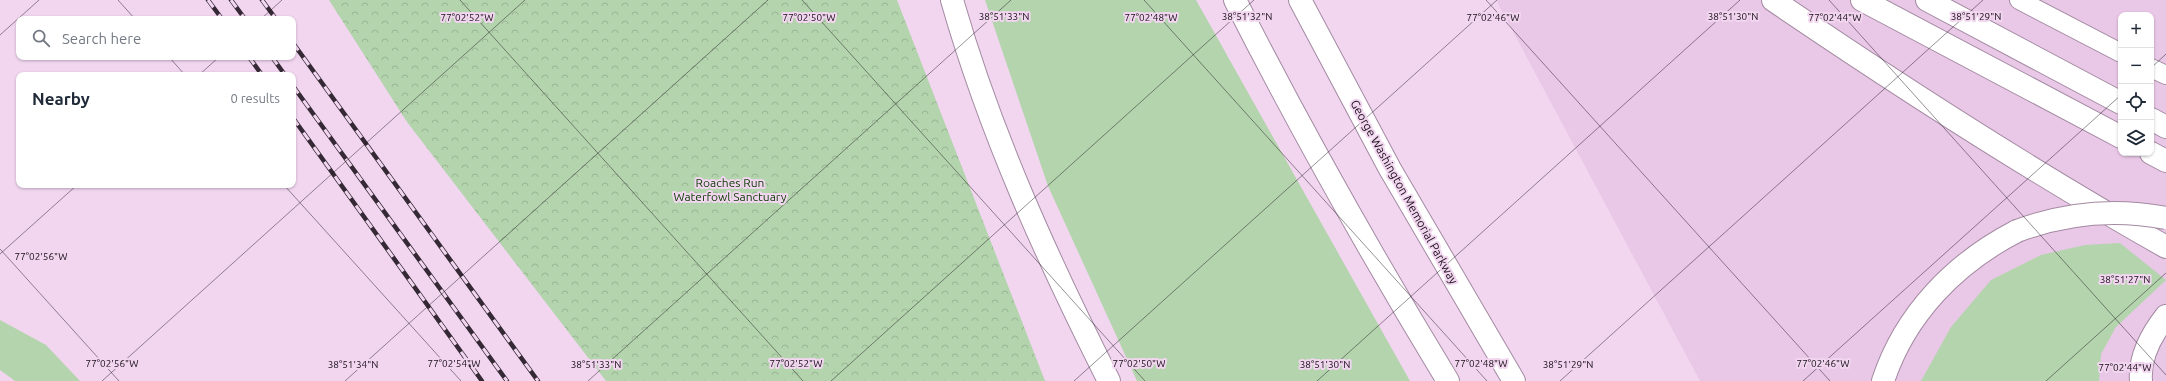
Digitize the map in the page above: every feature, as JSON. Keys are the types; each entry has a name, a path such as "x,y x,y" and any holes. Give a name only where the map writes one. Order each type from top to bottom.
{"main road":[{"path":"952,0 995,129 1020,192 1070,302 1109,381"},
{"path":"1235,0 1280,89 1342,203 1448,381"},
{"name":"George Washington Memorial Parkway","path":"1300,0 1390,169 1514,381"},
{"path":"1773,0 1952,120 2047,179 2166,247"},
{"path":"1862,0 2118,135"},
{"path":"1927,0 2118,101"},
{"path":"2153,120 2166,127"},
{"path":"2154,155 2166,161"},
{"path":"1884,381 1898,344 1912,320 1946,280 1996,242 2017,231 2043,222 2096,213 2124,213 2166,218"},
{"path":"2141,381 2143,358 2147,347 2166,316"}],"lane":[{"path":"2019,0 2118,51"},
{"path":"2154,69 2166,75"}],"shaded area":[{"path":"1496,0 2166,0 2166,381 1700,381"}],"green space":[{"name":"Roaches Run Waterfowl Sanctuary","path":"329,0 897,0 1045,381 606,381 407,122"},
{"path":"985,0 1196,0 1410,381 1137,381 1048,186"},
{"path":"2120,243 2166,280 2116,327 2101,354 2099,381 1921,381 1951,327 1991,280 2041,255 2085,245"},
{"path":"0,320 46,345 80,381 15,381 0,370"}],"railway":[{"path":"208,0 220,16"},
{"path":"231,0 243,16"},
{"path":"262,0 274,16"},
{"path":"296,47 538,381"},
{"path":"251,60 260,72"},
{"path":"274,60 283,72"},
{"path":"296,90 507,381"},
{"path":"296,122 482,381"}]}
